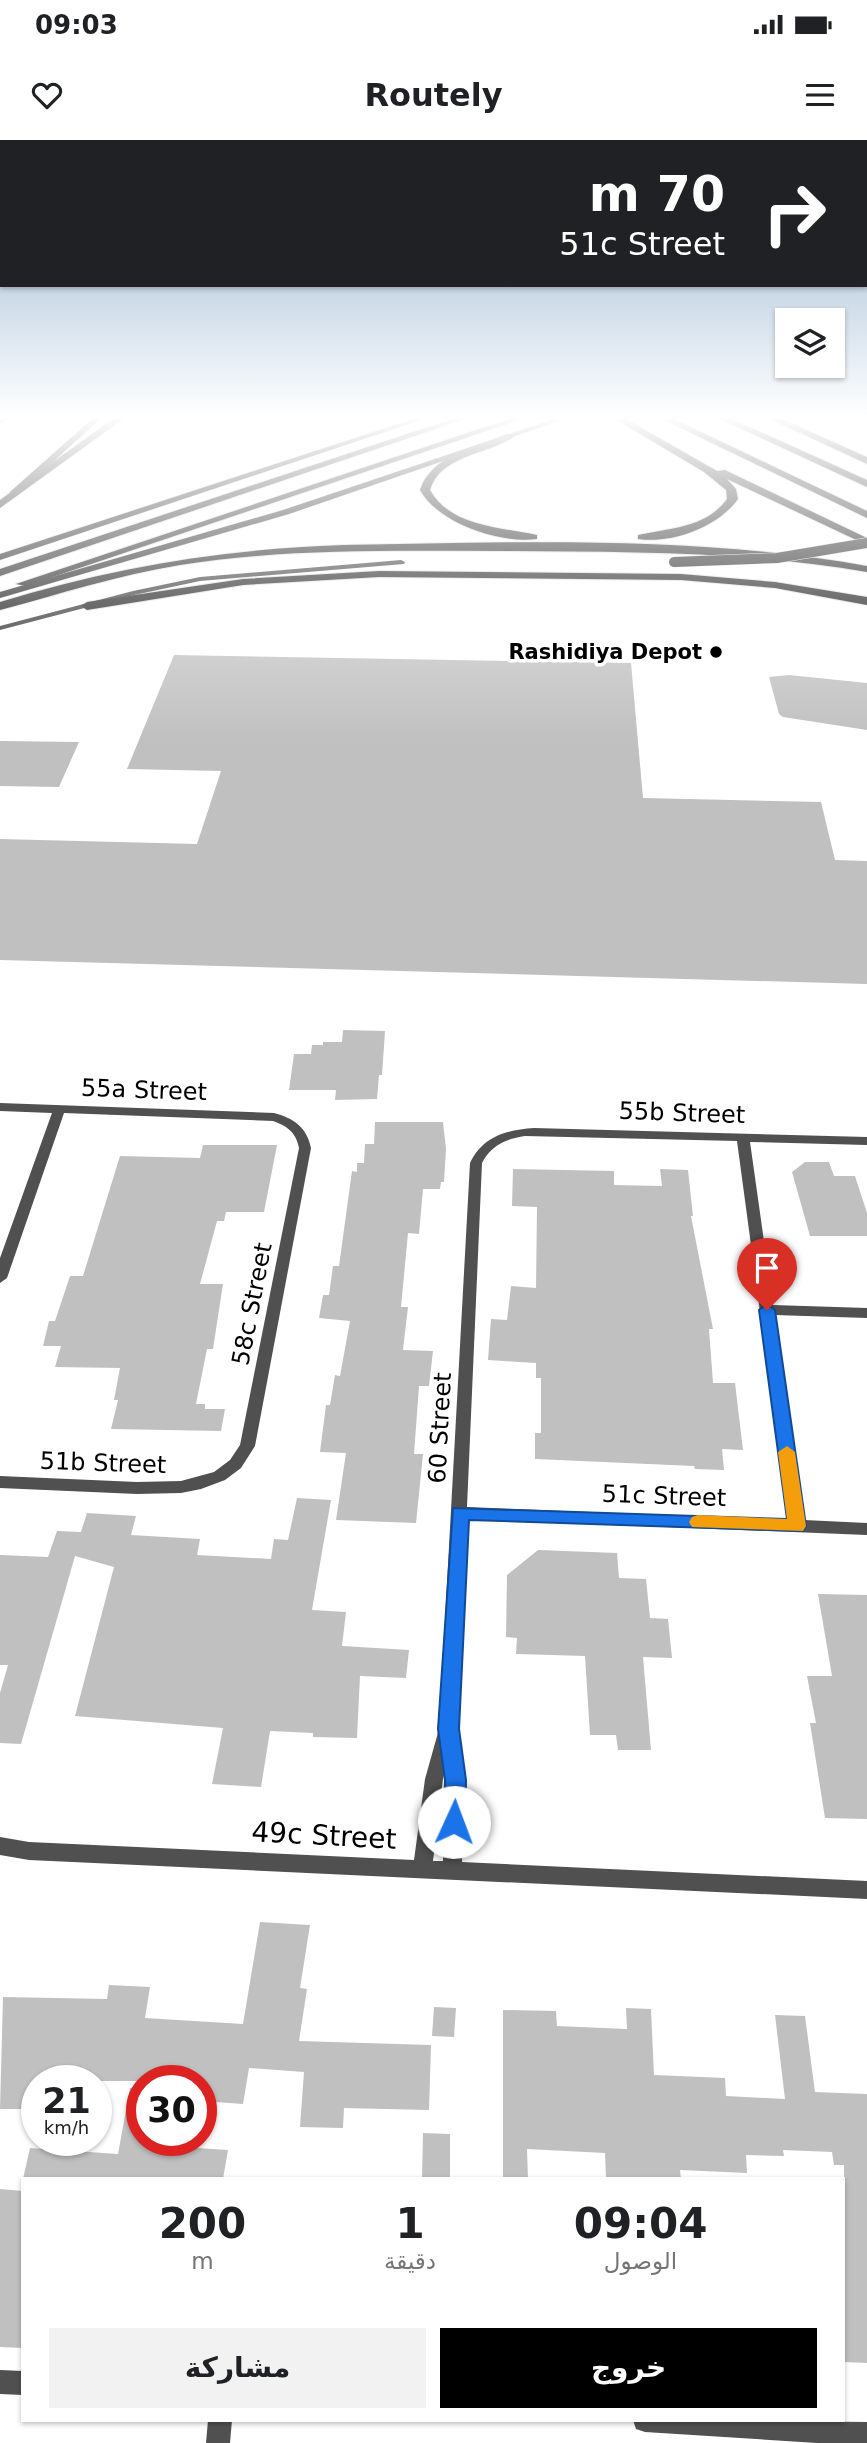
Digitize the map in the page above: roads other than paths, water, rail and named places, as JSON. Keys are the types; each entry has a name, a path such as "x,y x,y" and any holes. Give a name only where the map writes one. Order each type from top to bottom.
{"highway":[{"path":"0,573 139,526"},
{"path":"0,593 198,526"},
{"path":"479,526 531,537 581,540 634,538 690,526"},
{"path":"835,526 867,542"},
{"path":"660,562 777,558 867,542"},
{"path":"0,606 73,583 138,569 209,557 298,550 700,548 784,555 867,569"},
{"path":"0,617 127,584 214,569 285,562 469,562"},
{"path":"87,606 243,582 379,574 681,577 775,585 867,601"}],"main road":[{"path":"0,557 93,526"},
{"path":"0,593 235,526"}],"street":[{"path":"0,628 155,588 223,576 401,562"},
{"name":"55a Street","path":"0,1107 250,1115 286,1120"},
{"path":"1,1274 59,1109"},
{"name":"58c Street","path":"204,1482 227,1471 247,1446 305,1148 301,1133 286,1120"},
{"name":"55b Street","path":"497,1139 534,1132 867,1140"},
{"path":"743,1137 797,1526"},
{"name":"60 Street","path":"452,1869 456,1780 448,1729 476,1163 487,1145 497,1139"},
{"path":"767,1310 867,1313"},
{"name":"51b Street","path":"0,1482 172,1489 204,1482"},
{"name":"51c Street","path":"460,1513 867,1529"},
{"name":"60 Street","path":"422,1868 434,1779 448,1729"},
{"name":"49c Street","path":"0,1846 29,1851 867,1890"},
{"name":"49c Street","path":"0,1855 29,1851"},
{"path":"0,2382 21,2383"},
{"path":"218,2443 220,2422"},
{"path":"677,2422 867,2434"}],"place":[{"name":"Rashidiya Depot","path":"716,652"}]}
